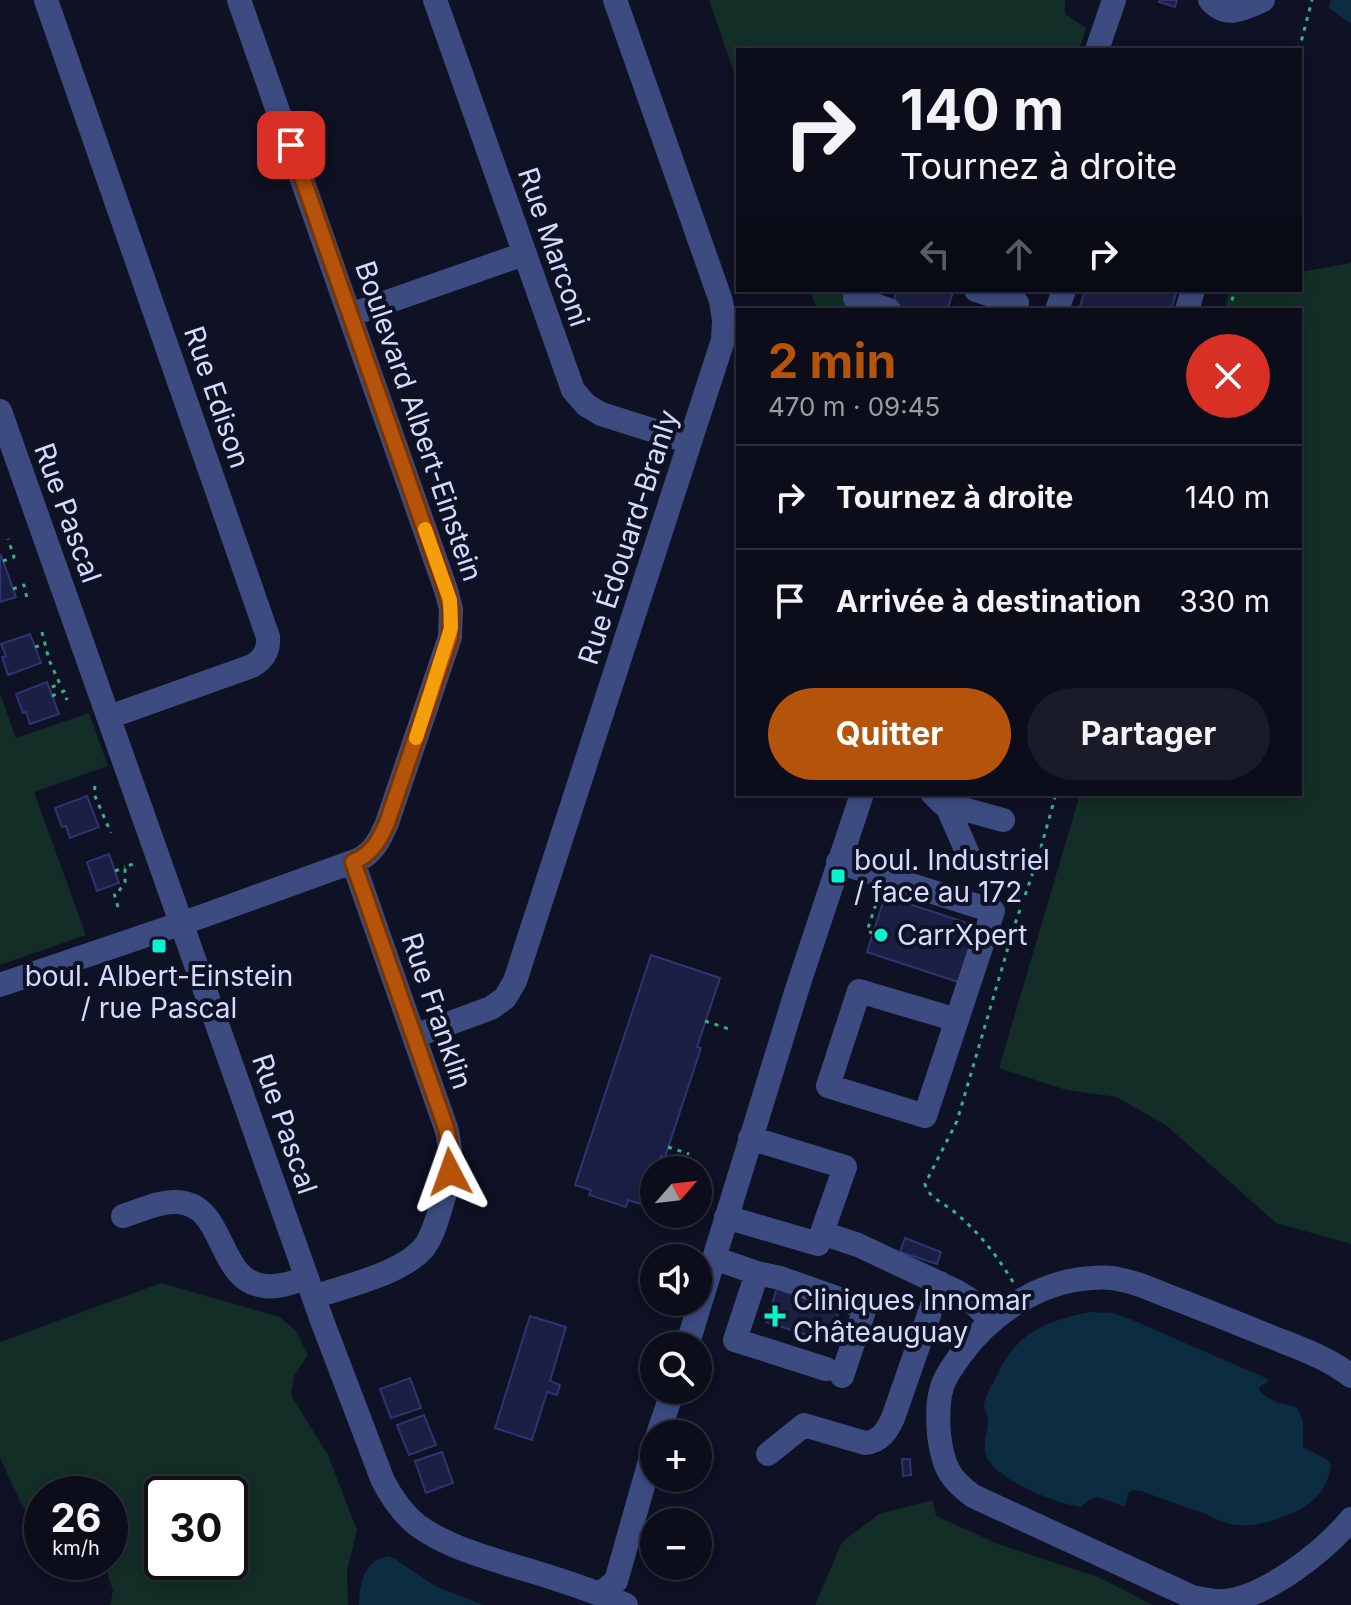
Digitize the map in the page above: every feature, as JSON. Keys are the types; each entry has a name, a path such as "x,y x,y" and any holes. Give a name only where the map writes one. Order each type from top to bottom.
{"street":[{"name":"Rue Edison","path":"46,0 268,637 266,653 252,666 109,717"},
{"name":"Boulevard Albert-Einstein","path":"0,985 353,862 370,853 387,823 450,637 452,618 446,590 239,0"},
{"name":"Rue Marconi","path":"435,0 570,383 581,401 601,414 690,442"},
{"name":"Rue Édouard-Branly","path":"415,1036 491,1008 505,998 515,981 722,347 723,311 615,0"},
{"path":"1098,48 1114,0"},
{"path":"1210,0 1216,7 1227,11 1242,10 1263,0"},
{"path":"350,315 524,254"},
{"path":"957,308 972,292"},
{"path":"982,292 1017,301"},
{"path":"855,299 883,308"},
{"name":"Rue Pascal","path":"0,411 311,1288 383,1481 404,1514 427,1532 473,1553 599,1600 626,1605"},
{"path":"691,1332 750,1138 861,796"},
{"path":"939,799 1003,820"},
{"path":"939,799 968,854"},
{"name":"Rue Franklin","path":"123,1216 169,1203 197,1207 209,1221 242,1277 270,1287 311,1288 405,1264 415,1257 430,1237 447,1188 451,1161 446,1128 353,862"},
{"path":"838,862 896,895 993,911 957,1020 925,1116 828,1086 859,991 957,1020"},
{"path":"726,1217 818,1244 845,1167 750,1138"},
{"path":"822,1233 858,1245 940,1283 969,1299 992,1321"},
{"path":"714,1258 865,1308 834,1373 735,1340 757,1273"},
{"path":"1351,1376 1329,1362 1216,1314 1119,1279 1075,1280 1023,1299 1009,1307 975,1337 942,1387 939,1428 944,1459 953,1481 973,1496 1180,1593 1207,1600 1237,1599 1285,1576 1329,1544 1351,1519"},
{"path":"768,1454 804,1425 865,1443 871,1443 883,1435 893,1418 940,1283"},
{"path":"599,1600 616,1581 641,1492"}],"path":[{"path":"1300,48 1312,0"},
{"path":"3,561 14,557 8,539"},
{"path":"13,589 24,585 28,603"},
{"path":"42,632 60,684 49,688"},
{"path":"35,647 45,644"},
{"path":"52,696 64,691 67,700"},
{"path":"95,786 94,794 111,833"},
{"path":"1023,1299 984,1240 926,1191 925,1184 957,1121 1055,796"},
{"path":"93,811 99,807"},
{"path":"115,871 144,859"},
{"path":"118,907 114,893 125,882 125,867"},
{"path":"873,933 867,931 896,895"},
{"path":"705,1021 729,1029"},
{"path":"668,1147 689,1154"}],"green space":[{"path":"709,0 1065,0 1065,14 1086,28 1080,48 736,48 736,78"},
{"path":"1351,263 1351,1244 1276,1223 1167,1126 1117,1097 1066,1090 999,1068 1079,796 1302,796 1302,308 1225,308 1229,292 1302,292 1302,272"},
{"path":"811,292 851,292 847,308 816,308"},
{"path":"0,693 16,738 89,713 108,766 34,792 86,935 0,965"},
{"path":"161,1283 280,1317 296,1331 308,1355 294,1376 291,1395 328,1455 357,1530 347,1572 348,1605 110,1605 113,1591 110,1580 128,1580 128,1476 83,1476 83,1471 80,1476 24,1476 23,1508 0,1458 0,1342"},
{"path":"933,1500 936,1516 998,1544 1098,1577 1153,1605 815,1605 842,1542 879,1514"}],"water":[{"path":"1331,0 1351,0 1351,24 1329,8"},
{"path":"1090,1312 1112,1313 1130,1319 1268,1379 1259,1390 1276,1402 1297,1407 1303,1422 1303,1447 1328,1460 1331,1465 1320,1493 1286,1516 1260,1524 1242,1525 1223,1522 1141,1491 1128,1493 1124,1506 1097,1497 1081,1507 1070,1505 1043,1496 1002,1474 986,1456 988,1419 984,1404 1003,1363 1032,1332 1058,1320"},
{"path":"388,1556 435,1586 483,1605 359,1605 364,1574 373,1563"}],"building":[{"path":"1160,0 1177,0 1175,7"},
{"path":"896,292 953,292 948,308 892,308"},
{"path":"1084,292 1176,292 1172,308 1080,308"},
{"path":"0,556 16,597 0,602"},
{"path":"30,634 41,663 8,675 1,644"},
{"path":"47,682 59,714 30,724 16,694"},
{"path":"87,796 99,827 70,838 55,808"},
{"path":"109,854 119,883 97,891 87,862"},
{"path":"885,896 979,927 961,983 867,952"},
{"path":"651,955 720,978 665,1156 640,1156 640,1204 628,1200 626,1207 589,1195 591,1190 575,1185"},
{"path":"905,1238 941,1252 937,1264 900,1252"},
{"path":"778,1285 841,1305 829,1342 766,1322"},
{"path":"530,1316 566,1327 550,1381 560,1385 557,1395 547,1392 532,1440 495,1428"},
{"path":"410,1378 421,1408 391,1418 380,1389"},
{"path":"424,1415 436,1445 409,1455 397,1425"},
{"path":"442,1452 453,1483 426,1493 415,1461"},
{"path":"902,1459 910,1459 911,1475 903,1476"}],"slow traffic":[{"path":"416,738 450,637 452,618 450,600 425,529"}],"place":[{"name":"boul. Industriel / face au 172","path":"838,876"},
{"name":"CarrXpert","path":"881,935"},
{"name":"boul. Albert-Einstein / rue Pascal","path":"159,946"},
{"name":"Cliniques Innomar Châteauguay","path":"775,1316"}],"route":[{"path":"291,145 450,600 450,637 387,823 370,853 353,862 446,1128 450,1172"}]}
